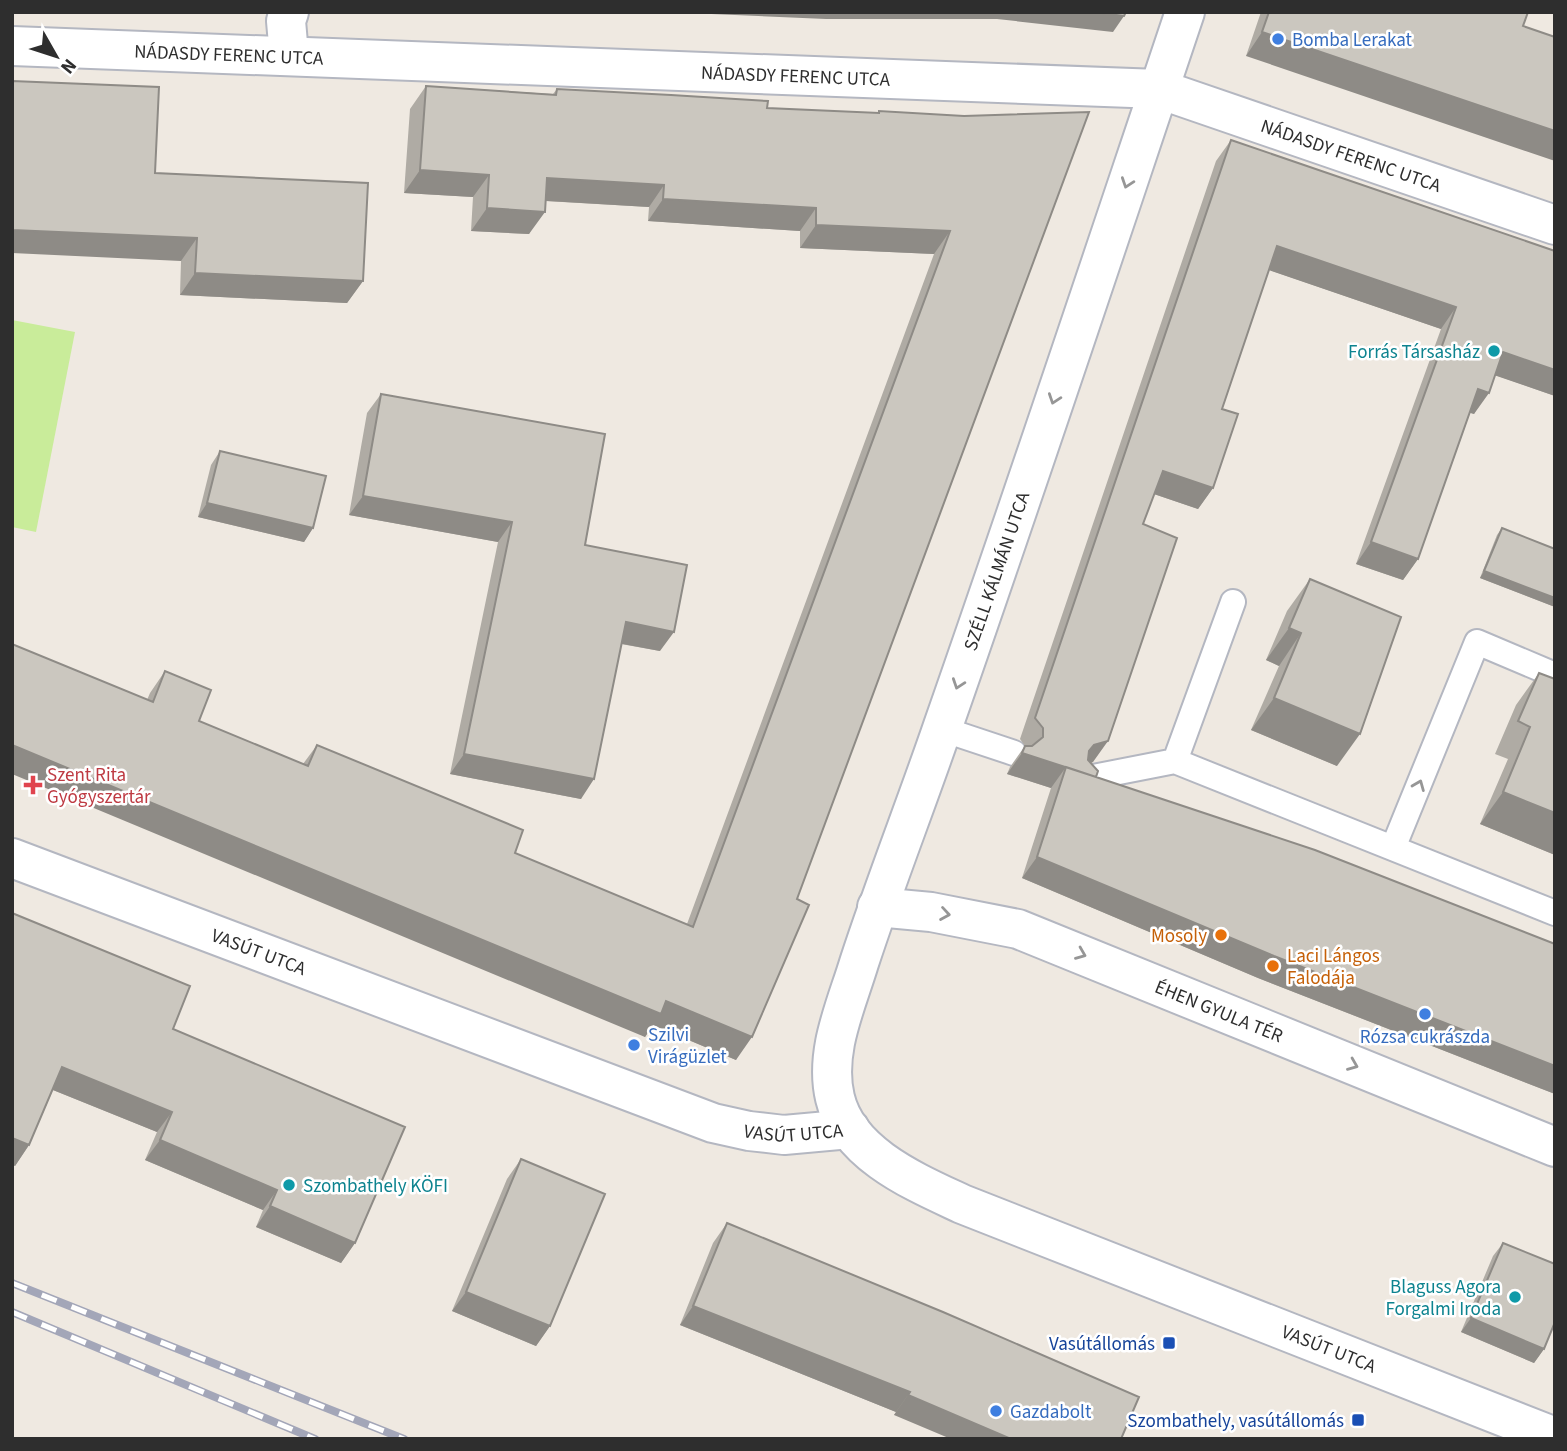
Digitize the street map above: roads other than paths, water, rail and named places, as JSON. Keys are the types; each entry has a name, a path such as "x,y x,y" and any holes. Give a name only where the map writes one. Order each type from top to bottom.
{"street":[{"path":"289,12 286,21 289,55"},
{"name":"SZÉLL KÁLMÁN UTCA","path":"850,1129 835,1099 832,1065 837,1031 877,907 942,729 1185,12"},
{"name":"NÁDASDY FERENC UTCA","path":"12,46 1159,89 1555,225"},
{"name":"VASÚT UTCA","path":"12,858 713,1123 784,1135 850,1129 879,1161 962,1205 1555,1437"},
{"name":"ÉHEN GYULA TÉR","path":"877,907 942,914 1018,929 1555,1147"}],"lane":[{"path":"1175,761 1233,602"},
{"path":"1393,848 1476,642 1555,675"},
{"path":"942,729 1014,753"},
{"path":"1088,778 1175,761 1555,913"}],"railway":[{"path":"12,1283 404,1439"},
{"path":"12,1312 315,1439"}],"place":[{"name":"Bomba Lerakat","path":"1278,39"},
{"name":"Forrás Társasház","path":"1494,351"},
{"name":"Szent Rita Gyógyszertár","path":"33,785"},
{"name":"Mosoly","path":"1221,935"},
{"name":"Laci Lángos Falodája","path":"1273,966"},
{"name":"Rózsa cukrászda","path":"1425,1014"},
{"name":"Szilvi Virágüzlet","path":"634,1045"},
{"name":"Szombathely KÖFI","path":"289,1185"},
{"name":"Blaguss Agora Forgalmi Iroda","path":"1515,1297"},
{"name":"Vasútállomás","path":"1169,1343"},
{"name":"Gazdabolt","path":"996,1411"},
{"name":"Szombathely, vasútállomás","path":"1358,1420"}]}
